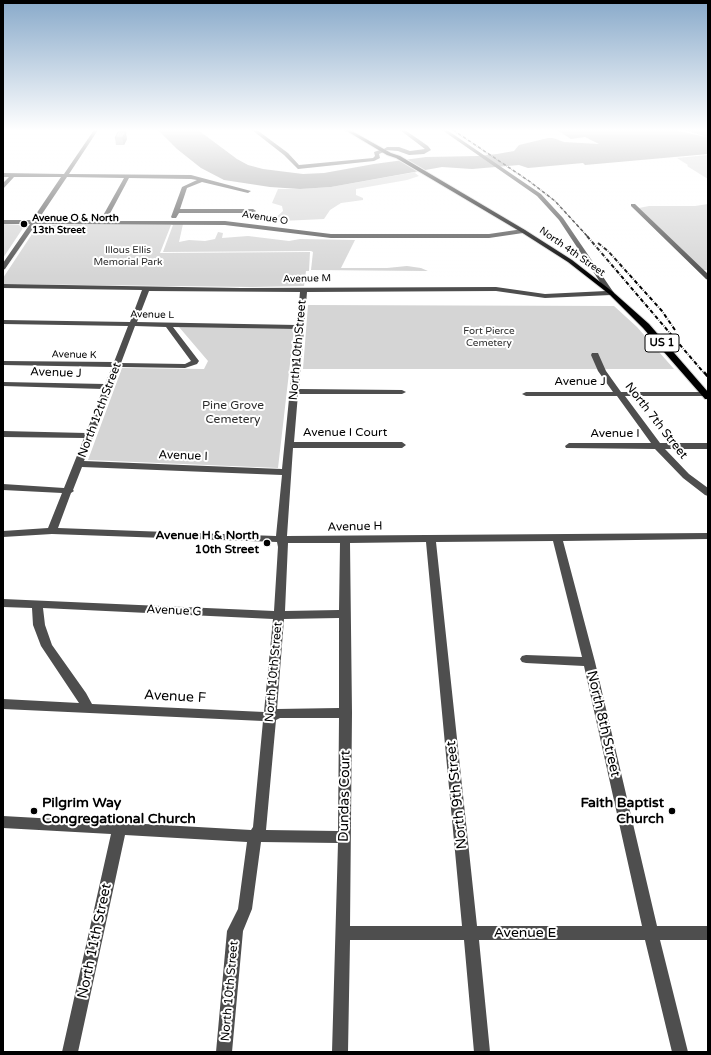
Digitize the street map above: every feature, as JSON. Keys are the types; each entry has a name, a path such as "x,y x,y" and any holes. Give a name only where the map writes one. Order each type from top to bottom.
{"main road":[{"name":"North 4th Street","path":"435,179 524,231 611,292 658,339 707,395"}],"street":[{"path":"3,187 9,179"},
{"path":"3,268 62,179"},
{"path":"102,223 126,179"},
{"path":"200,179 248,191"},
{"path":"516,179 539,195 560,219 611,292"},
{"path":"172,223 185,187 203,180"},
{"path":"633,204 708,278"},
{"path":"176,211 253,211"},
{"name":"Avenue O","path":"3,222 244,224 297,233 331,236 489,236 524,231"},
{"path":"581,270 592,268 594,266"},
{"name":"Avenue M","path":"3,286 244,290 496,289 545,296 611,292"},
{"name":"North 12th Street","path":"52,531 146,289"},
{"name":"North 10th Street","path":"224,1052 235,931 245,909 255,836 260,829 279,614 283,547 281,532 288,445 295,391 304,289"},
{"name":"Avenue L","path":"3,322 132,325 300,326"},
{"name":"Avenue K","path":"3,363 117,366 185,366 193,364 194,361 168,325"},
{"name":"North 7th Street","path":"595,355 602,371 658,447 686,476 708,493"},
{"name":"Avenue J","path":"3,384 109,386"},
{"path":"295,391 402,392"},
{"name":"Avenue J","path":"526,394 707,395"},
{"path":"3,434 90,436"},
{"name":"Avenue I Court","path":"288,445 402,445"},
{"name":"Avenue I","path":"569,446 708,446"},
{"name":"Avenue I","path":"79,464 287,472"},
{"path":"3,487 69,490"},
{"name":"Avenue H","path":"3,534 52,531 282,540 708,536"},
{"name":"North 8th Street","path":"557,537 589,662 651,933 680,1052"},
{"name":"North 9th Street","path":"430,539 482,1052"},
{"name":"Dundas Court","path":"340,1052 345,837 345,540"},
{"name":"Avenue G","path":"3,603 265,615 346,614"},
{"path":"37,604 39,625 47,646 82,696 88,708"},
{"path":"526,659 589,662"},
{"name":"Avenue F","path":"3,704 270,717 279,713 346,712"},
{"path":"3,822 255,836 345,837"},
{"name":"North 11th Street","path":"70,1052 119,829"},
{"name":"Avenue E","path":"342,933 708,933"}],"green space":[{"path":"375,179 409,179 356,189 356,195 363,198 363,200 341,203 330,210 324,219 273,220 283,211 282,206 272,203 278,189 331,187"},
{"path":"708,204 708,270 702,270 639,208 649,206 695,206"},
{"path":"3,224 25,225 3,258"},
{"path":"35,224 38,224 35,225 3,274"},
{"path":"172,224 183,224 179,242 215,239 218,232 223,233 222,238 248,236 289,241 300,239 355,240 341,268 387,268 407,266 421,268 428,271 311,270 313,252 311,251 163,252 173,225"},
{"name":"Illous Ellis Memorial Park","path":"38,225 171,225 160,253 310,252 309,271 306,271 304,286 252,287 3,284 3,278"},
{"name":"Fort Pierce Cemetery","path":"308,305 614,306 637,327 674,369 303,369"},
{"name":"Pine Grove Cemetery","path":"179,327 294,329 278,468 88,460 122,368 204,369 208,361"}],"shaded area":[{"path":"223,179 374,179 331,187 300,189 270,187"}],"railway":[{"path":"526,179 555,201 588,237"},
{"path":"587,236 704,373"},
{"path":"598,243 608,251 662,311 675,330"},
{"path":"704,372 708,377"}],"place":[{"name":"Avenue O & North 13th Street","path":"24,224"},
{"name":"Avenue H & North 10th Street","path":"267,543"},
{"name":"Pilgrim Way Congregational Church","path":"34,811"},
{"name":"Faith Baptist Church","path":"672,811"}]}
